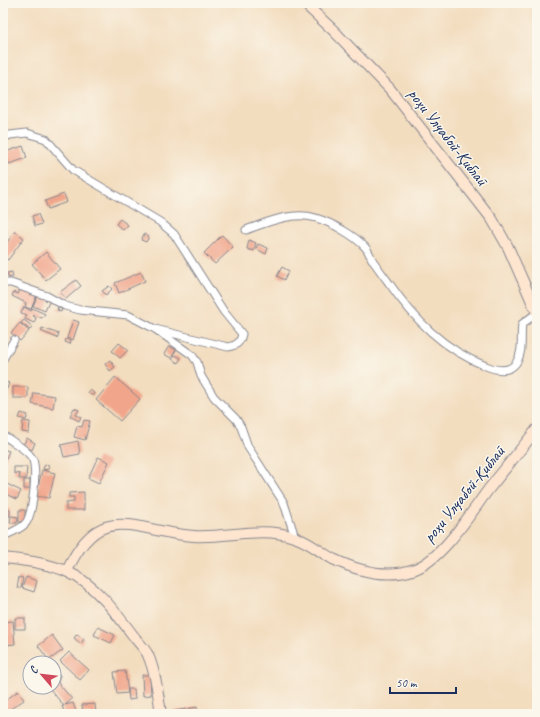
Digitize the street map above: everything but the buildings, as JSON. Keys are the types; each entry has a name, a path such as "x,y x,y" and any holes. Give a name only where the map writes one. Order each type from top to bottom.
{"street":[{"name":"роҳи Улҷабой-Қиблаӣ","path":"304,3 390,89 492,219 508,246 537,313"},
{"path":"3,138 10,134 27,133 46,139 74,170 160,222 174,234 224,312 242,334 240,342 236,345 228,347 155,329"},
{"path":"246,230 277,219 302,215 317,219 338,229 366,248 391,286 413,314 440,341 466,359 491,368 503,370 515,364 519,358 522,343 522,324 537,313"},
{"path":"3,283 11,283 47,296 65,306 80,310 128,315 155,329 192,355 197,362 201,376 214,397 236,419 245,435 248,447 284,503 295,537"},
{"path":"3,359 14,340"},
{"name":"роҳи Улҷабой-Қиблаӣ","path":"67,571 75,553 85,538 98,530 113,525 131,524 194,536 247,532 280,533 295,537 333,559 352,567 378,573 399,573 416,569 447,544 537,429"},
{"path":"3,435 29,454 35,466 32,509 29,518 26,524 3,536"},
{"path":"4,557 67,571 80,578 93,589 123,621 147,653 156,677 161,714"}]}
